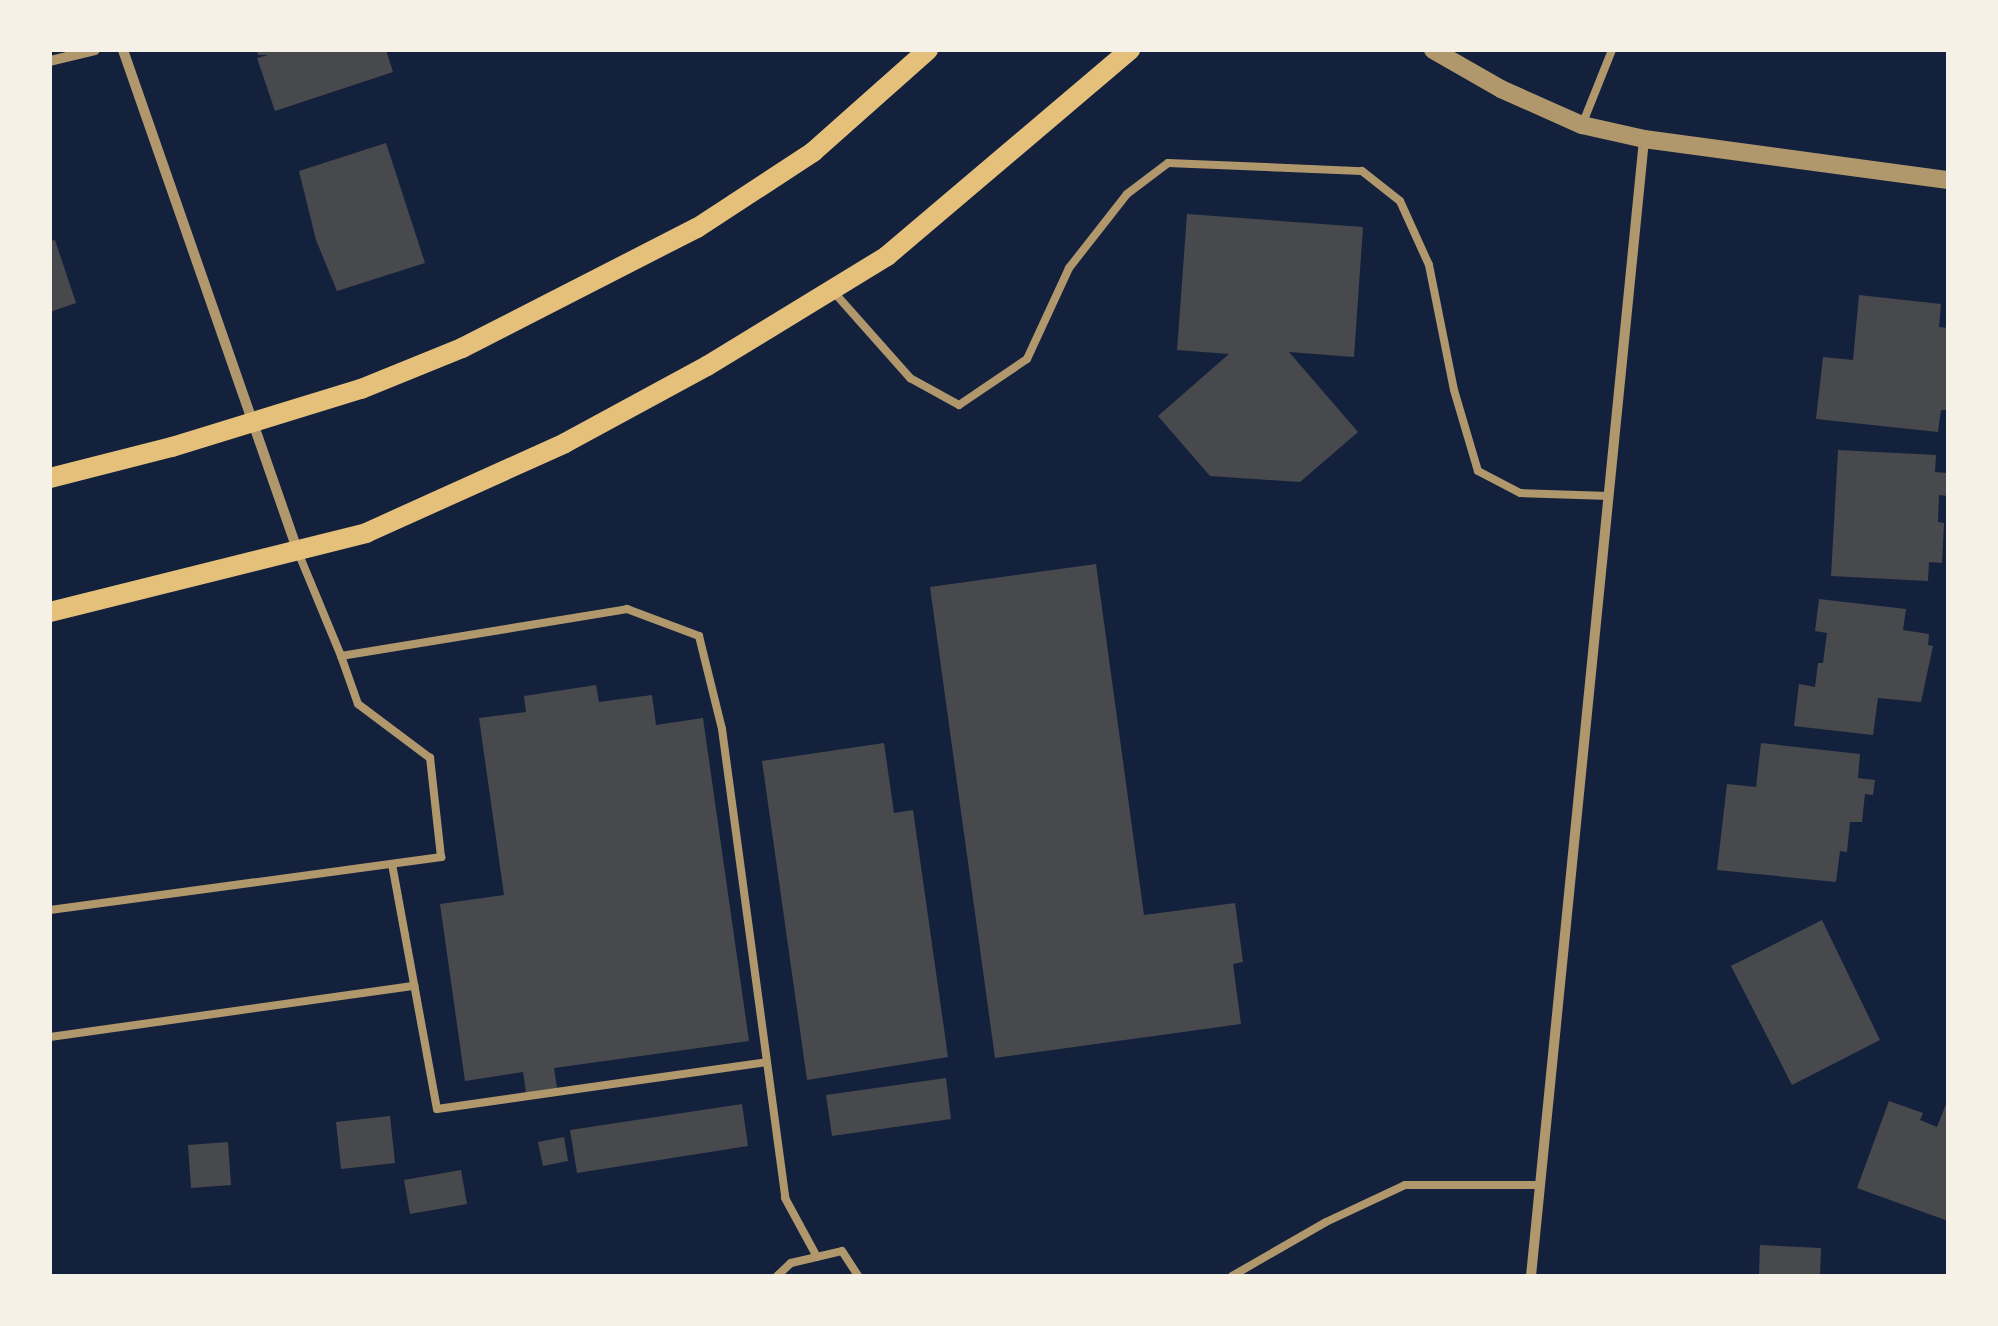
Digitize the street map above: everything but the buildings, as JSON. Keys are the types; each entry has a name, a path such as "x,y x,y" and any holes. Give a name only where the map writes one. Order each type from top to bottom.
{"main road":[{"path":"50,478 361,389 462,348 698,228 813,152 928,50"},
{"path":"50,612 366,533 565,443 707,366 887,256 1130,50"}],"street":[{"path":"50,62 95,50"},
{"path":"123,50 298,550"},
{"path":"1433,50 1501,89 1582,125 1644,139 1948,180"},
{"path":"1531,1276 1644,139"}],"lane":[{"path":"1582,125 1612,50"},
{"path":"832,290 910,378 959,405 1027,360 1069,268 1127,194 1168,163 1362,171 1400,202 1429,265 1454,390 1478,471 1520,493 1609,496"},
{"path":"50,910 441,857 430,758 358,704 298,550"},
{"path":"341,656 627,609 699,636 722,730 785,1198 816,1258"},
{"path":"392,864 437,1109 767,1062"},
{"path":"50,1037 414,986"},
{"path":"1232,1276 1326,1222 1405,1184 1540,1185"},
{"path":"777,1276 791,1262 842,1252 858,1276"}]}
